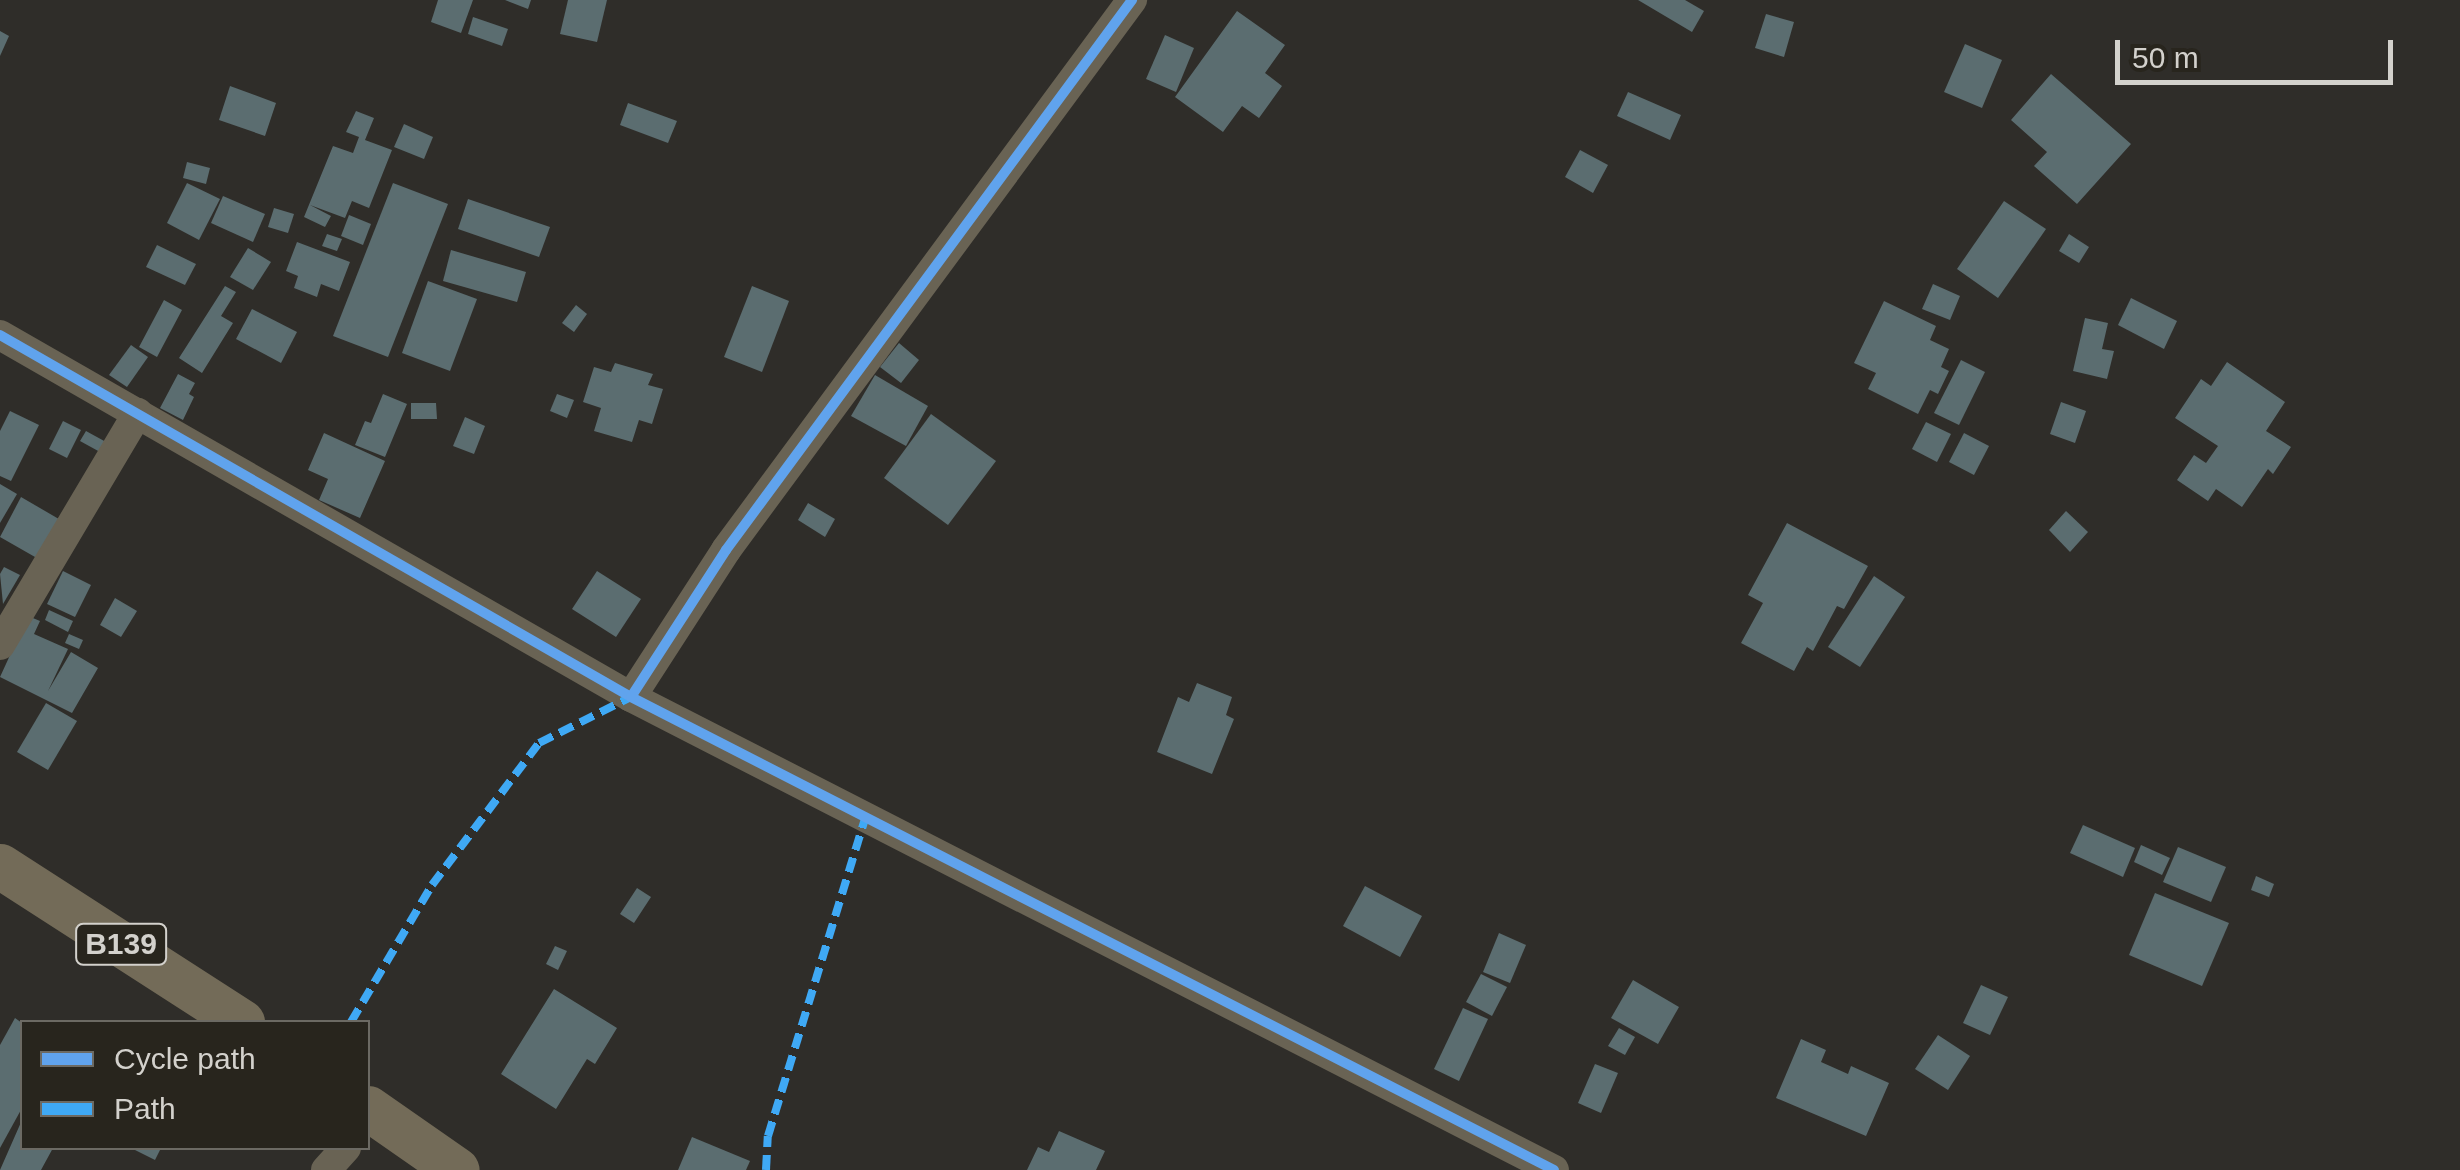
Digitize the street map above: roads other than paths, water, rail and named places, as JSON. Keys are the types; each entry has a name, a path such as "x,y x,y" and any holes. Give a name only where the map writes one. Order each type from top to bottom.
{"main road":[{"name":"B139","path":"0,866 239,1020"},
{"path":"370,1114 457,1170"}],"street":[{"path":"631,698 726,550 1132,0"},
{"path":"0,334 631,698 1554,1170"},
{"path":"0,645 138,413"},
{"path":"326,1170 344,1150"}]}
